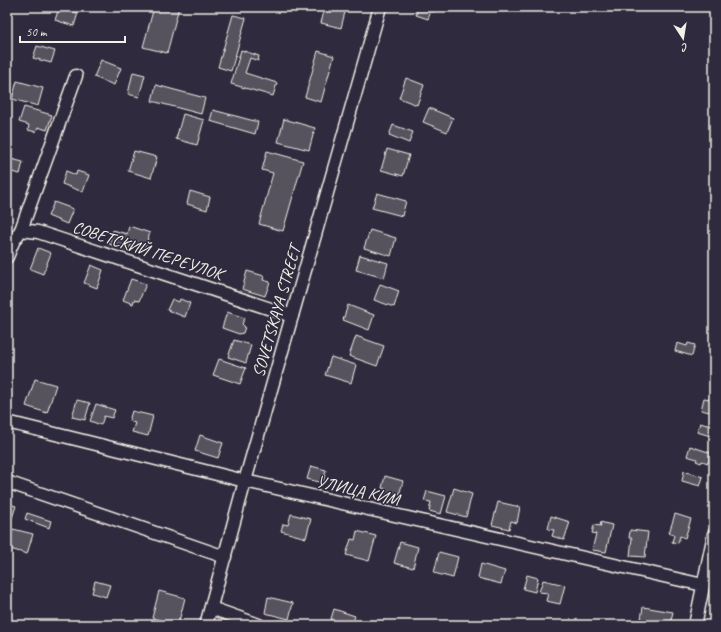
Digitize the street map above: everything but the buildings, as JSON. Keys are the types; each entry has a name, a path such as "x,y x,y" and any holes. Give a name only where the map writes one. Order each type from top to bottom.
{"street":[{"name":"SOVETSKAYA STREET","path":"206,625 245,482 380,7"},
{"path":"7,257 20,230 76,76"},
{"name":"СОВЕТСКИЙ ПЕРЕУЛОК","path":"20,230 38,232 292,316"},
{"name":"УЛИЦА КИМ","path":"7,422 245,482 703,585"},
{"path":"7,482 225,557"},
{"path":"695,625 714,534"},
{"path":"211,608 259,625"}]}
